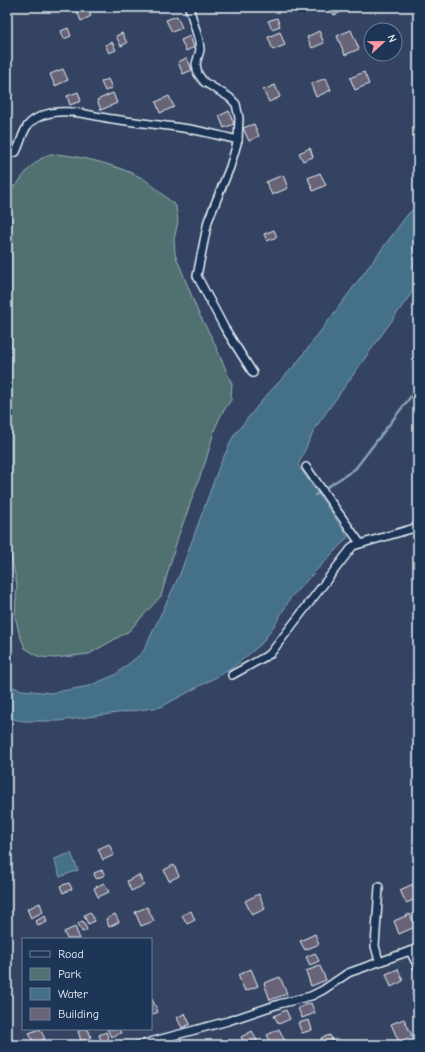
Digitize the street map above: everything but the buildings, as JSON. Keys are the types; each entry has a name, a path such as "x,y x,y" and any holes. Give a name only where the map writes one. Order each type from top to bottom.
{"street":[{"path":"189,7 199,41 200,50 196,64 198,74 204,82 229,97 236,104 239,118 238,140 230,167 208,222 197,276 224,327 253,373"},
{"path":"7,155 16,152 22,139 24,128 31,122 41,115 58,113 78,112 113,119 190,129 238,140"},
{"path":"306,467 360,543"},
{"path":"232,675 270,654 353,546 418,527"},
{"path":"379,887 375,946 379,961"},
{"path":"139,1045 228,1021 279,1004 311,996 324,990 348,973 418,948"},
{"path":"410,951 418,966"}],"green space":[{"path":"50,154 60,154 83,158 120,168 149,183 176,206 178,222 174,239 175,254 198,312 213,340 232,384 231,400 222,413 215,428 206,460 178,537 161,596 129,631 89,654 55,658 39,657 25,648 19,633 15,616 17,584 7,540 7,186 16,186 31,167 39,160"}],"water":[{"path":"418,204 418,284 315,428 298,465 348,537 291,597 276,623 261,644 231,669 161,707 59,721 24,721 7,718 7,685 22,690 51,693 89,686 115,675 143,652 180,574 219,467 234,435 265,397 296,364 408,214"},
{"path":"71,853 78,870 60,877 54,859"}],"waterway":[{"path":"315,495 355,469 418,387"}]}
